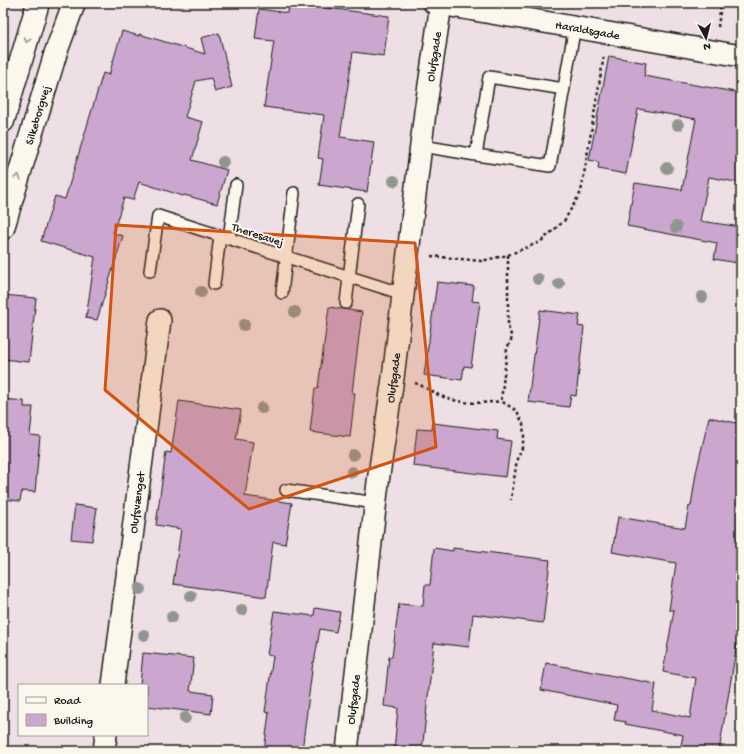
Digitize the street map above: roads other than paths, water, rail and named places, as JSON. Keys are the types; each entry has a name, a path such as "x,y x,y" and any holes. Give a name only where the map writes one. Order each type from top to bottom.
{"main road":[{"path":"3,121 38,3"},
{"name":"Silkeborgvej","path":"3,228 56,52 74,3"}],"street":[{"name":"Haraldsgade","path":"438,4 466,5 741,56"},
{"name":"Olufsgade","path":"347,751 376,503 422,146 424,112 438,4"},
{"name":"Olufsvænget","path":"113,684 160,320"},
{"path":"104,751 106,736"}],"lane":[{"path":"422,146 550,166 575,26"},
{"path":"476,155 489,77 564,89"},
{"path":"214,284 236,185"},
{"path":"282,293 294,193"},
{"path":"346,303 348,276 358,204"},
{"name":"Theresavej","path":"150,271 158,216 403,294"},
{"path":"286,490 376,503"}]}
